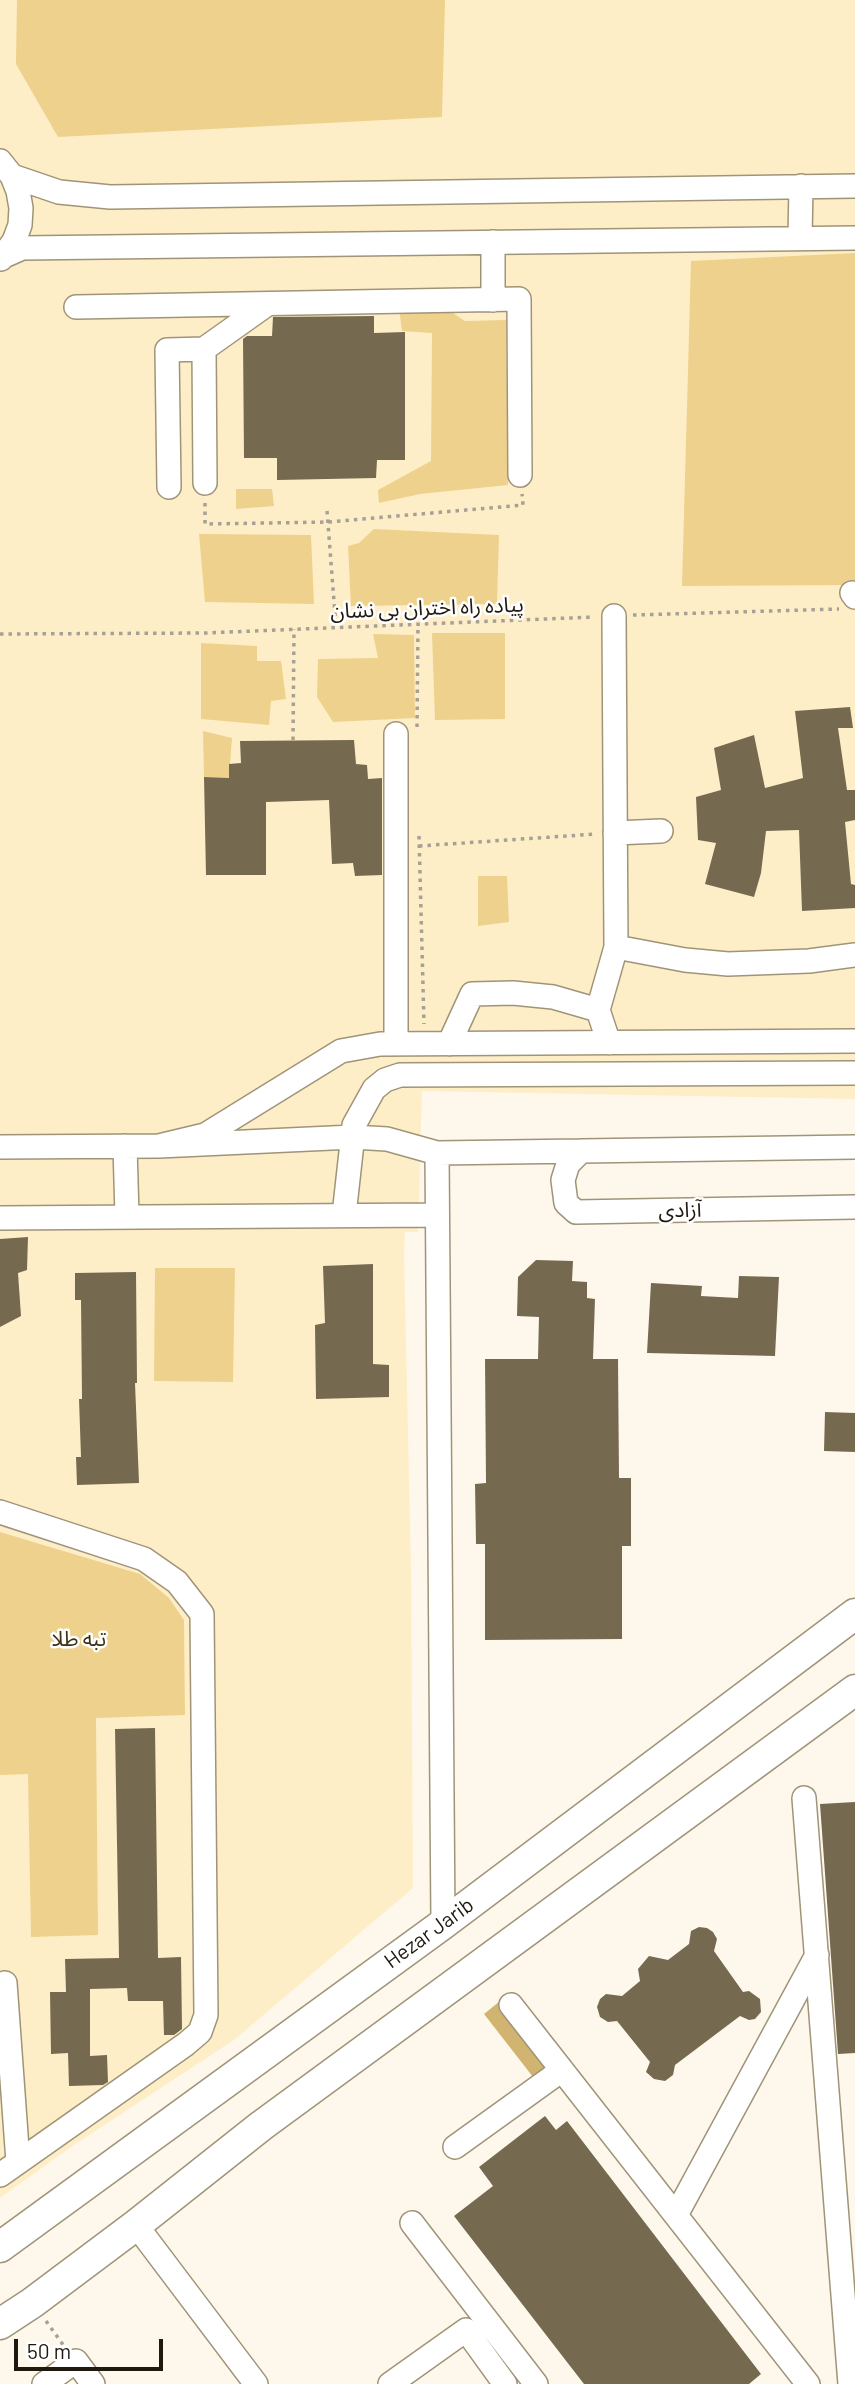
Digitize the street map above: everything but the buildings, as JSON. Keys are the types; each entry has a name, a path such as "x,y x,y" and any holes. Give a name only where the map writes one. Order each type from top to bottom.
{"main road":[{"name":"Hezar Jarib","path":"0,2247 443,1924 855,1614"},
{"path":"0,2324 136,2225 261,2126 855,1690"}],"street":[{"path":"6,168 58,192 110,197 855,186"},
{"path":"2,258 14,242 20,225 20,200 6,168"},
{"path":"800,238 801,186"},
{"path":"2,258 22,248 855,238"},
{"path":"492,300 493,242"},
{"path":"76,307 519,299 520,475"},
{"path":"169,487 167,351 204,349 266,305"},
{"path":"204,349 205,483"},
{"path":"609,1043 598,1010 616,947 614,616"},
{"path":"396,1044 406,732"},
{"path":"615,833 662,831"},
{"path":"616,947 685,960 727,964 810,961 855,955"},
{"path":"449,1044 472,993 553,997 598,1010"},
{"path":"159,1146 205,1135 341,1051 396,1044 855,1041"},
{"path":"344,1215 354,1125 374,1089 386,1080 400,1075 855,1073"},
{"path":"0,1147 159,1146 353,1137 387,1139 437,1153 855,1147"},
{"path":"125,1146 127,1216"},
{"name":"آزادی","path":"581,1151 568,1164 563,1180 566,1203 576,1212 855,1207"},
{"path":"437,1153 443,1924"},
{"path":"0,1218 436,1215"},
{"path":"0,1512 144,1559 177,1582 202,1614 206,2015 200,2032 186,2044 9,2169"},
{"path":"804,1798 847,2254 850,2384"},
{"path":"676,2215 817,1955"},
{"path":"5,1983 9,2169"},
{"path":"511,2005 808,2384"},
{"path":"455,2147 562,2070"},
{"path":"412,2223 536,2384"},
{"path":"136,2225 256,2384"},
{"path":"390,2384 466,2330 505,2384"},
{"path":"44,2384 76,2361 93,2384"}],"path":[{"path":"205,483 205,524 328,522 523,505 520,475"},
{"path":"327,511 336,627"},
{"name":"پیاده راه اختران بی نشان","path":"0,634 205,633 614,616 850,599"},
{"path":"406,732 418,624"},
{"path":"293,740 294,629"},
{"path":"419,846 615,833"},
{"path":"419,834 424,1044"},
{"path":"32,2303 76,2361"}],"shaded area":[{"path":"0,0 855,0 855,1099 422,1091 418,1232 405,1232 404,1250 411,1572 413,1888 234,2040 74,2145 0,2198"},
{"path":"505,1997 562,2070 540,2086 484,2014"}],"green space":[{"path":"17,0 445,0 442,117 58,137 16,64"},
{"path":"855,253 855,585 682,586 691,261"},
{"path":"444,307 465,321 506,320 508,485 420,494 379,503 378,490 431,461 432,333 402,331 399,308"},
{"path":"236,489 272,489 274,506 236,509"},
{"path":"374,529 499,535 497,604 351,606 348,546 359,543"},
{"path":"199,534 311,535 314,604 205,602"},
{"path":"432,633 505,633 505,719 435,720"},
{"path":"373,634 414,635 415,718 333,722 317,697 318,659 378,658"},
{"path":"201,643 257,646 257,661 281,661 286,699 271,701 269,725 201,719"},
{"path":"203,731 232,738 229,778 204,777"},
{"path":"478,876 507,876 509,922 478,926"},
{"path":"155,1268 235,1268 233,1382 154,1381"},
{"name":"تبه طلا","path":"0,1532 140,1574 169,1598 184,1620 185,1715 96,1718 98,1935 31,1937 28,1774 0,1775"}]}
